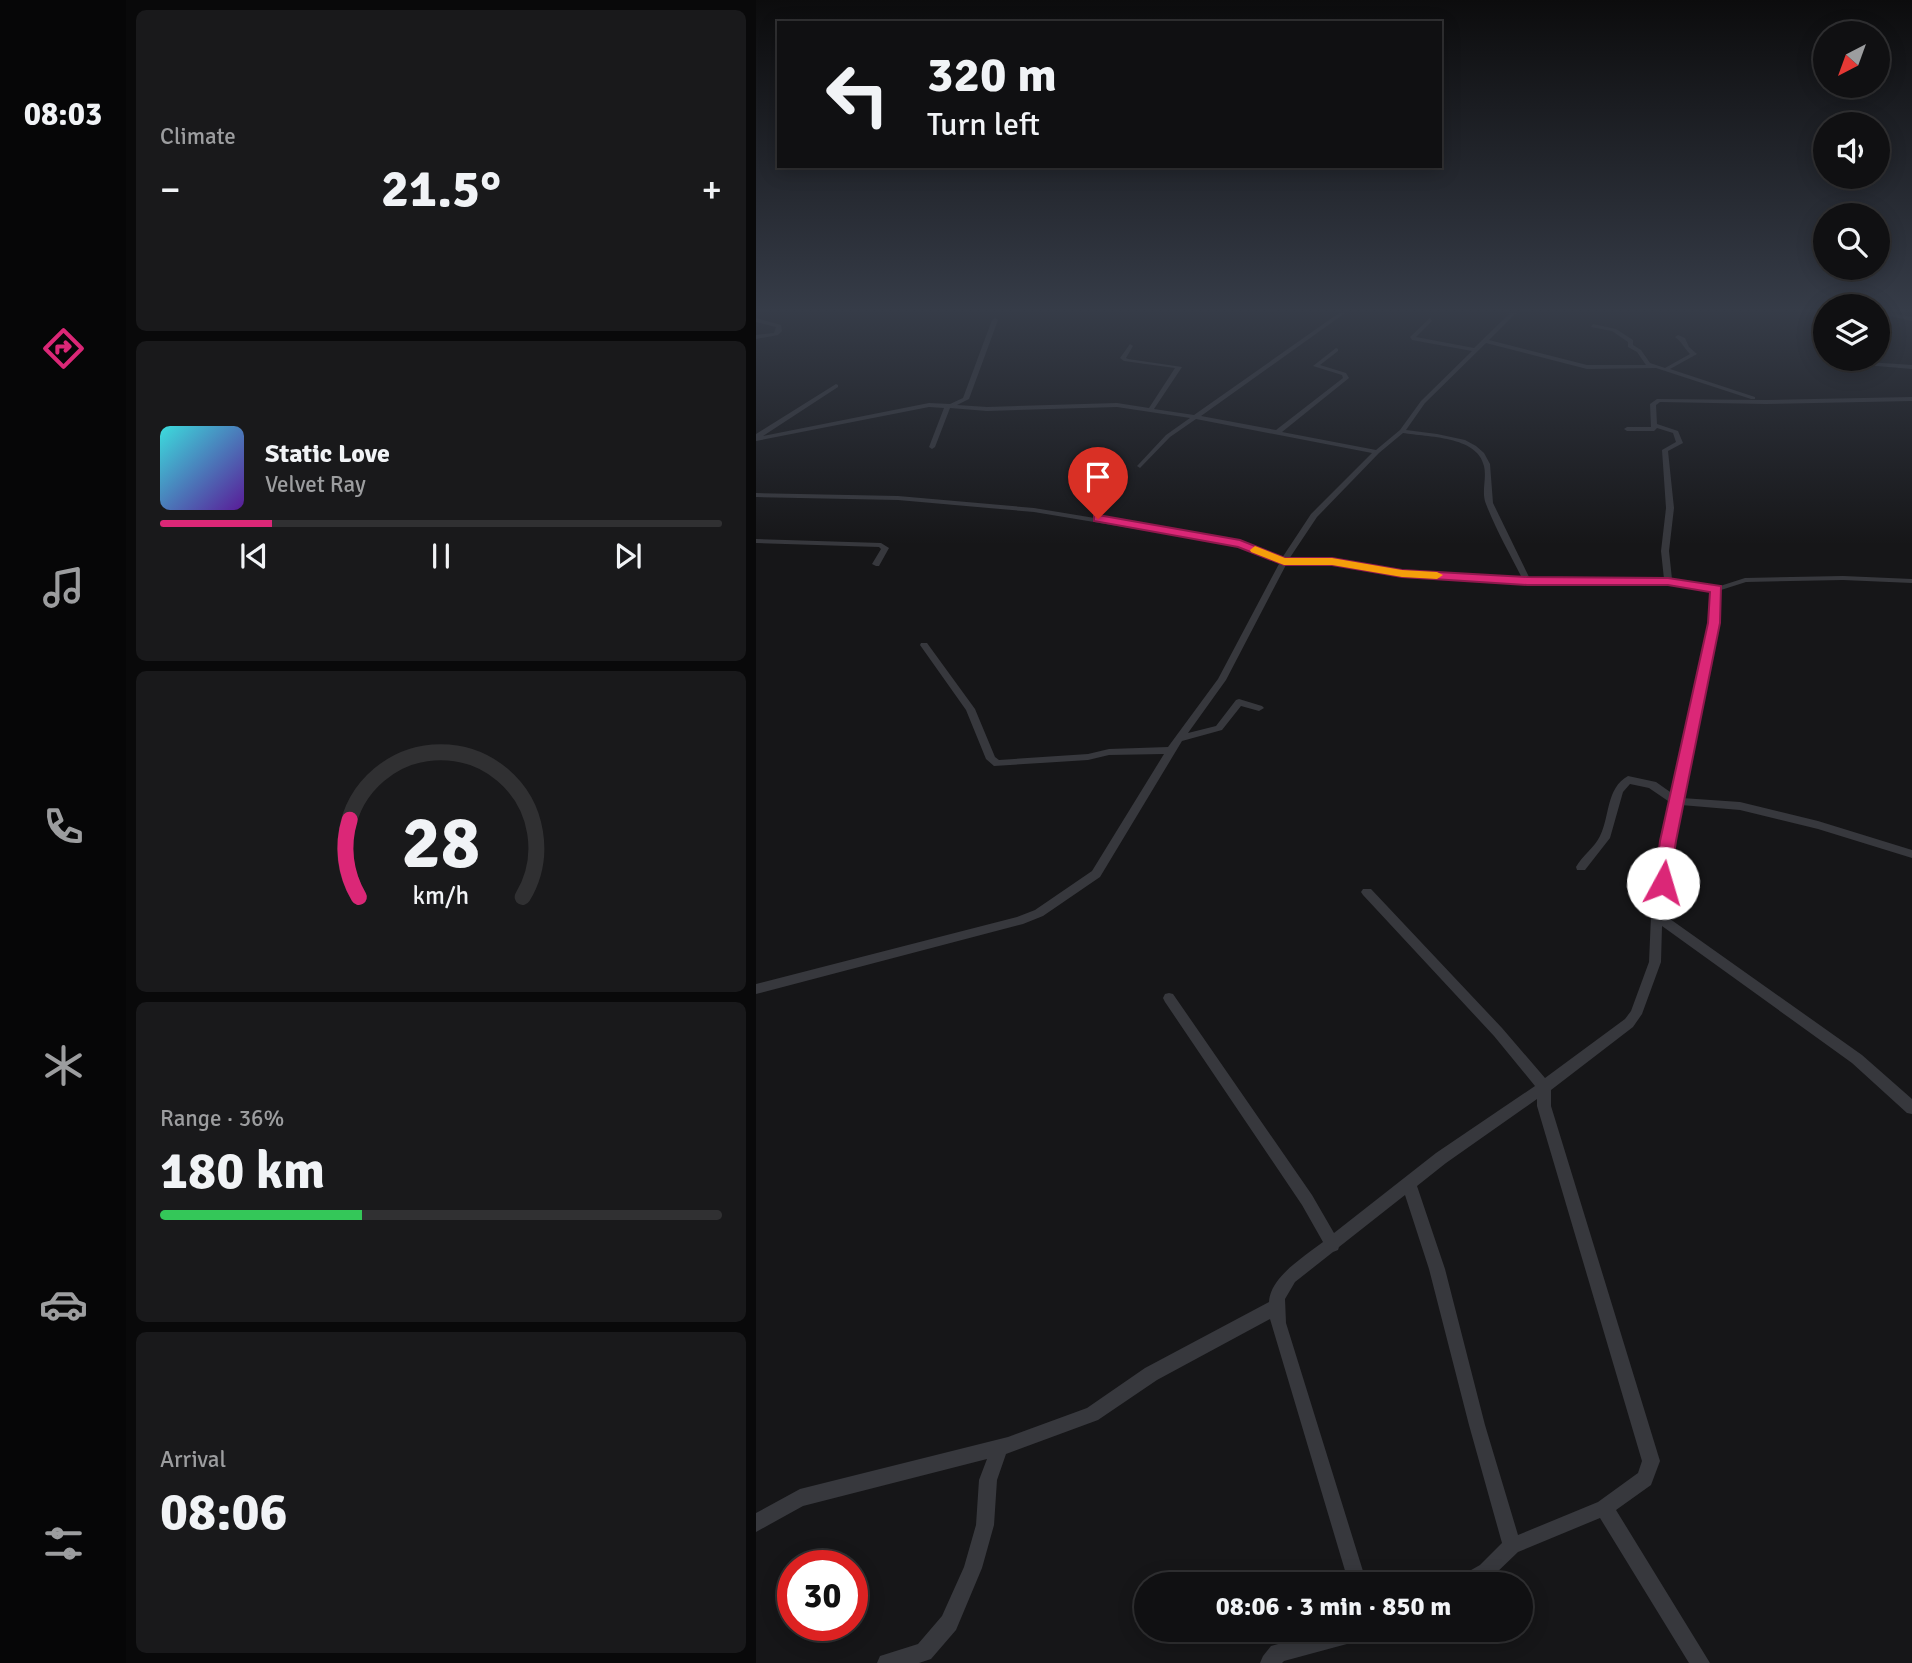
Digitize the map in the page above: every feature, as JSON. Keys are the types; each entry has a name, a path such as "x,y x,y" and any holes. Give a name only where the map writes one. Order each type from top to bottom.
{"street":[{"path":"756,438 829,391"},
{"path":"932,447 950,405 966,399 969,391"},
{"path":"1151,409 1163,391"},
{"path":"1140,466 1168,436 1233,391"},
{"path":"1278,432 1330,391"},
{"path":"756,989 1019,920 1039,913 1096,874 1178,739 1222,680 1284,561 1314,516 1377,452 1402,432 1435,391"},
{"path":"1730,391 1766,402"},
{"path":"1627,429 1654,429 1653,404 1656,400 1766,402 1912,399"},
{"path":"756,438 893,410 950,405 987,410 1066,405 1151,409 1377,452"},
{"path":"1654,425 1676,432 1680,443 1665,450 1670,508 1665,551 1668,581"},
{"path":"1402,432 1465,443 1480,451 1487,466 1486,492 1489,503 1527,581"},
{"path":"756,495 898,498 1048,511 1240,544 1284,561 1332,562 1402,573 1527,581 1668,581 1717,589 1745,580 1843,578 1912,581"},
{"path":"756,541 881,545 885,548 876,564"},
{"path":"1354,1572 1278,1323 1277,1297 1290,1277 1441,1158 1544,1087 1629,1023 1636,1014 1655,962 1657,916 1676,801 1714,623 1717,589"},
{"path":"924,645 962,696 991,759 996,764 1088,757 1109,752 1171,750"},
{"path":"1178,739 1219,728 1239,702 1259,708"},
{"path":"1581,867 1605,838 1618,791 1626,781 1652,785 1676,801 1740,806 1818,825 1912,854"},
{"path":"1367,892 1498,1032 1544,1087 1544,1106 1651,1461 1645,1479 1604,1507 1512,1546 1486,1572"},
{"path":"1657,916 1857,1059 1912,1108"},
{"path":"1169,998 1307,1200 1333,1245"},
{"path":"1409,1184 1437,1269 1476,1425 1512,1546"},
{"path":"756,1523 800,1498 1000,1447 1092,1414 1151,1374 1276,1307"},
{"path":"887,1663 924,1652 949,1623 973,1569 985,1525 988,1480 1000,1447"},
{"path":"1604,1507 1700,1663"},
{"path":"1270,1663 1279,1653 1320,1642"}],"slow traffic":[{"path":"1255,550 1284,561 1332,562 1402,573 1437,575"}],"route":[{"path":"1098,519 1240,544 1284,561 1332,562 1402,573 1527,581 1668,581 1717,589 1714,623 1668,841 1663,883"}]}
